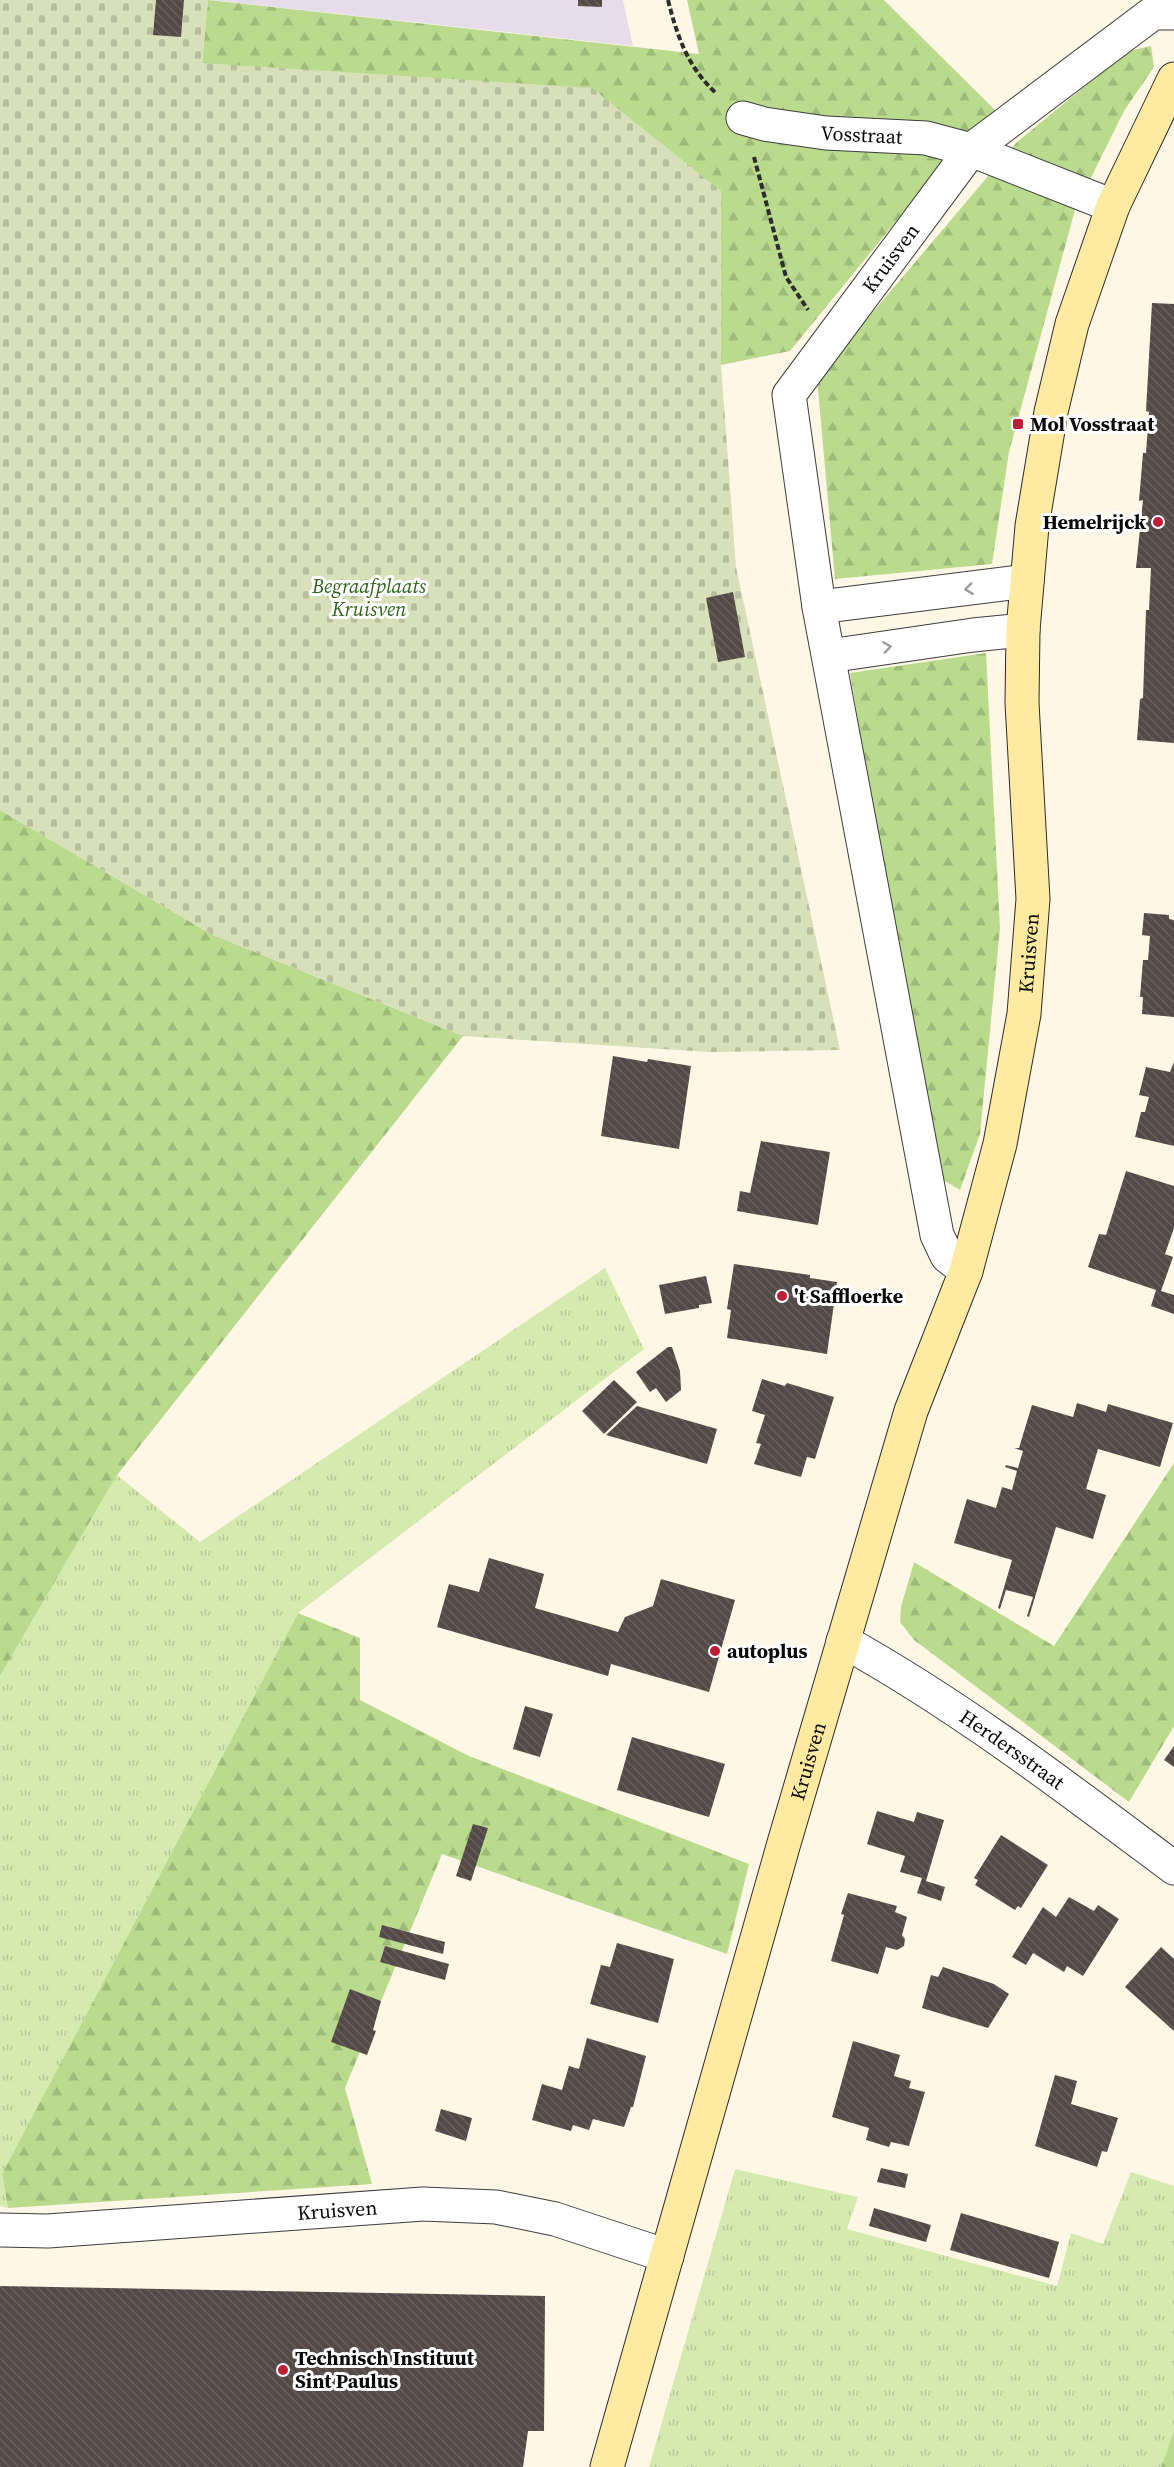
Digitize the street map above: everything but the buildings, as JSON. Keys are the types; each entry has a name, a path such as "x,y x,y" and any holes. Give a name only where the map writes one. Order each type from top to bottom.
{"street":[{"name":"Kruisven","path":"966,1271 947,1256 937,1235 819,608 789,395 971,150 1153,13 1174,13"},
{"name":"Kruisven","path":"608,2467 843,1641 911,1411 966,1271 1000,1144 1024,1014 1033,899 1023,713 1023,630 1032,526 1051,412 1072,324 1113,206 1174,79"},
{"name":"Vosstraat","path":"743,118 764,124 826,133 926,138 971,150 1113,206"},
{"path":"819,608 1027,581"},
{"path":"829,656 1023,630"},
{"name":"Herdersstraat","path":"843,1641 914,1684 1055,1779 1174,1868"},
{"name":"Kruisven","path":"0,2230 48,2231 411,2204 454,2205 496,2207 555,2219 667,2256"}],"path":[{"path":"668,0 678,40 704,82 743,118 786,277 828,341"}],"shaded area":[{"path":"211,0 623,0 633,46"}],"green space":[{"name":"Begraafplaats Kruisven","path":"0,0 208,0 202,63 592,88 721,191 721,365 736,567 840,1050 709,1052 463,1036 211,934 0,810"},
{"path":"208,0 699,54 687,0 884,0 996,111 929,181 790,351 721,365 721,191 202,63"},
{"path":"1151,46 1154,67 1124,111 1075,210 1009,452 992,564 835,579 817,378 1017,142 1128,51"},
{"path":"986,653 1000,928 980,1134 960,1190 938,1177 911,1038 850,673"},
{"path":"0,810 211,934 463,1036 117,1475 0,1676"},
{"path":"605,1268 644,1349 298,1613 2,2174 8,2208 0,2206 0,1676 117,1475 200,1542"},
{"path":"1174,1463 1174,1726 1129,1802 914,1640 900,1622 901,1607 914,1562 1054,1646"},
{"path":"298,1613 360,1638 360,1700 469,1756 749,1864 727,1954 442,1854 345,2088 372,2184 8,2208 2,2174"},
{"path":"735,2169 858,2197 847,2229 1057,2286 1071,2233 1103,2244 1131,2172 1174,2186 1174,2430 1161,2467 649,2467"},
{"path":"1174,2430 1174,2467 1161,2467"}],"place":[{"name":"Mol Vosstraat","path":"1018,424"},
{"name":"Hemelrijck","path":"1158,522"},
{"name":"'t Saffloerke","path":"782,1296"},
{"name":"autoplus","path":"715,1651"},
{"name":"Technisch Instituut Sint Paulus","path":"283,2370"}]}
